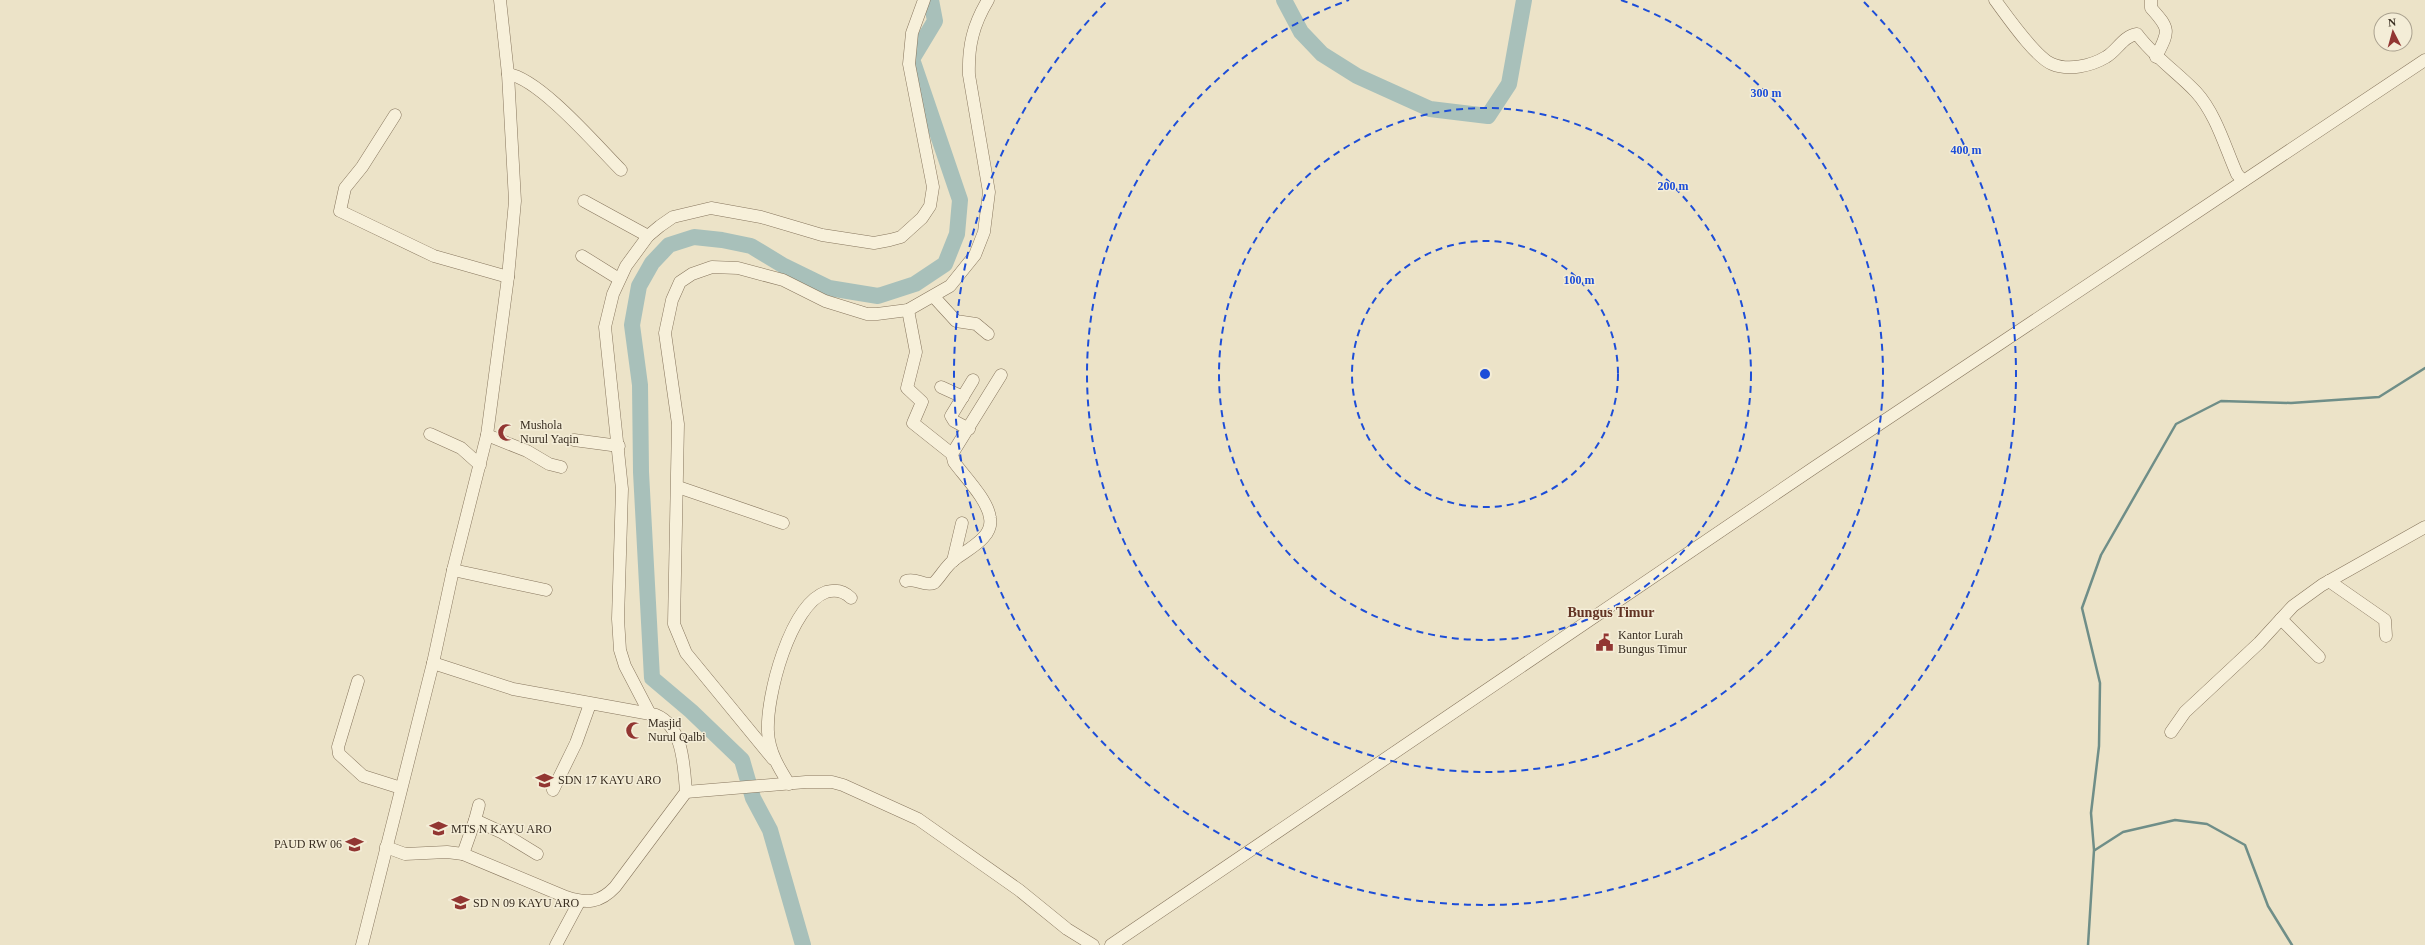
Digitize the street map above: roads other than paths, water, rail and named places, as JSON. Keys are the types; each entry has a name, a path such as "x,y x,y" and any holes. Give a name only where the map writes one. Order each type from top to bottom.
{"street":[{"path":"362,945 433,663 453,570 487,436 508,277 515,202 508,74 500,0"},
{"path":"650,714 625,666 620,650 618,619 622,489 619,446 606,327 613,294 618,279 645,235 673,217 711,208 761,217 822,235 874,243 901,237 922,218 930,206 933,187 909,64 912,33 924,0"},
{"path":"773,759 697,668 679,641 674,624 673,598 678,487 677,413 665,333 672,300 680,282 692,274 712,267 738,268 783,280 825,301 867,314 890,314 908,310 936,298 950,286 975,255 984,232 990,192 969,75 969,47 976,23 988,0"},
{"path":"1995,0 2016,29 2050,64 2068,67 2096,62 2109,56 2127,38 2137,34 2156,57 2196,92 2206,105 2237,174 2243,181"},
{"path":"2152,0 2151,8 2166,24 2167,36 2156,57"},
{"path":"1111,945 1815,466 2425,60"},
{"path":"508,74 522,77 536,88 621,170"},
{"path":"395,115 362,167 345,188 340,211 434,256 508,277"},
{"path":"584,200 645,235"},
{"path":"582,256 618,279"},
{"path":"936,298 945,310 959,322 976,324 988,334"},
{"path":"906,581 913,580 925,585 934,584 953,561 978,543 986,533 991,519 984,503 954,462 952,454 913,423 922,402 907,388 916,352 908,310"},
{"path":"952,454 969,429 1001,375"},
{"path":"969,429 952,418 973,380"},
{"path":"941,387 963,397"},
{"path":"430,434 461,448 480,465"},
{"path":"487,436 527,450 549,464 561,467"},
{"path":"574,440 619,446"},
{"path":"678,487 783,523"},
{"path":"953,561 962,523"},
{"path":"2171,732 2185,712 2259,643 2294,606 2329,581 2425,527"},
{"path":"453,570 546,590"},
{"path":"2329,581 2385,620 2386,636"},
{"path":"784,785 773,759 768,733 771,696 788,640 798,618 807,605 821,594 832,590 840,591 851,598"},
{"path":"2281,620 2319,657"},
{"path":"386,847 405,854 447,852 463,854 579,902 593,902 607,896 686,792 684,771 675,731 665,718 513,689 433,663"},
{"path":"358,681 338,747 339,754 364,776 401,788"},
{"path":"553,790 576,743 590,704"},
{"path":"686,792 728,790 806,782 832,782 843,785 918,819 1019,890 1067,929 1093,945"},
{"path":"463,854 479,805"},
{"path":"475,820 501,832 537,854"},
{"path":"556,945 579,902"}],"waterway":[{"path":"803,945 770,830 753,798 742,760 691,711 652,678 641,472 640,385 632,325 639,286 652,263 669,245 694,237 722,240 751,246 784,266 829,288 878,296 915,284 945,264 957,234 960,200 912,59 935,21 931,0"},
{"path":"1284,0 1301,32 1322,54 1357,76 1430,109 1488,116 1509,84 1524,0"},
{"path":"2088,945 2094,850 2091,813 2099,746 2100,683 2082,608 2101,555 2176,424 2221,401 2291,403 2379,397 2425,368"},
{"path":"2095,850 2123,832 2175,820 2207,824 2245,845 2268,906 2292,945"}],"place":[{"name":"Mushola Nurul Yaqin","path":"507,432"},
{"name":"Kantor Lurah Bungus Timur","path":"1605,642"},
{"name":"Masjid Nurul Qalbi","path":"635,730"},
{"name":"SDN 17 KAYU ARO","path":"545,780"},
{"name":"MTS N KAYU ARO","path":"438,829"},
{"name":"PAUD RW 06","path":"355,844"},
{"name":"SD N 09 KAYU ARO","path":"460,903"}],"district":[{"name":"Bungus Timur","path":"1611,612"}]}
